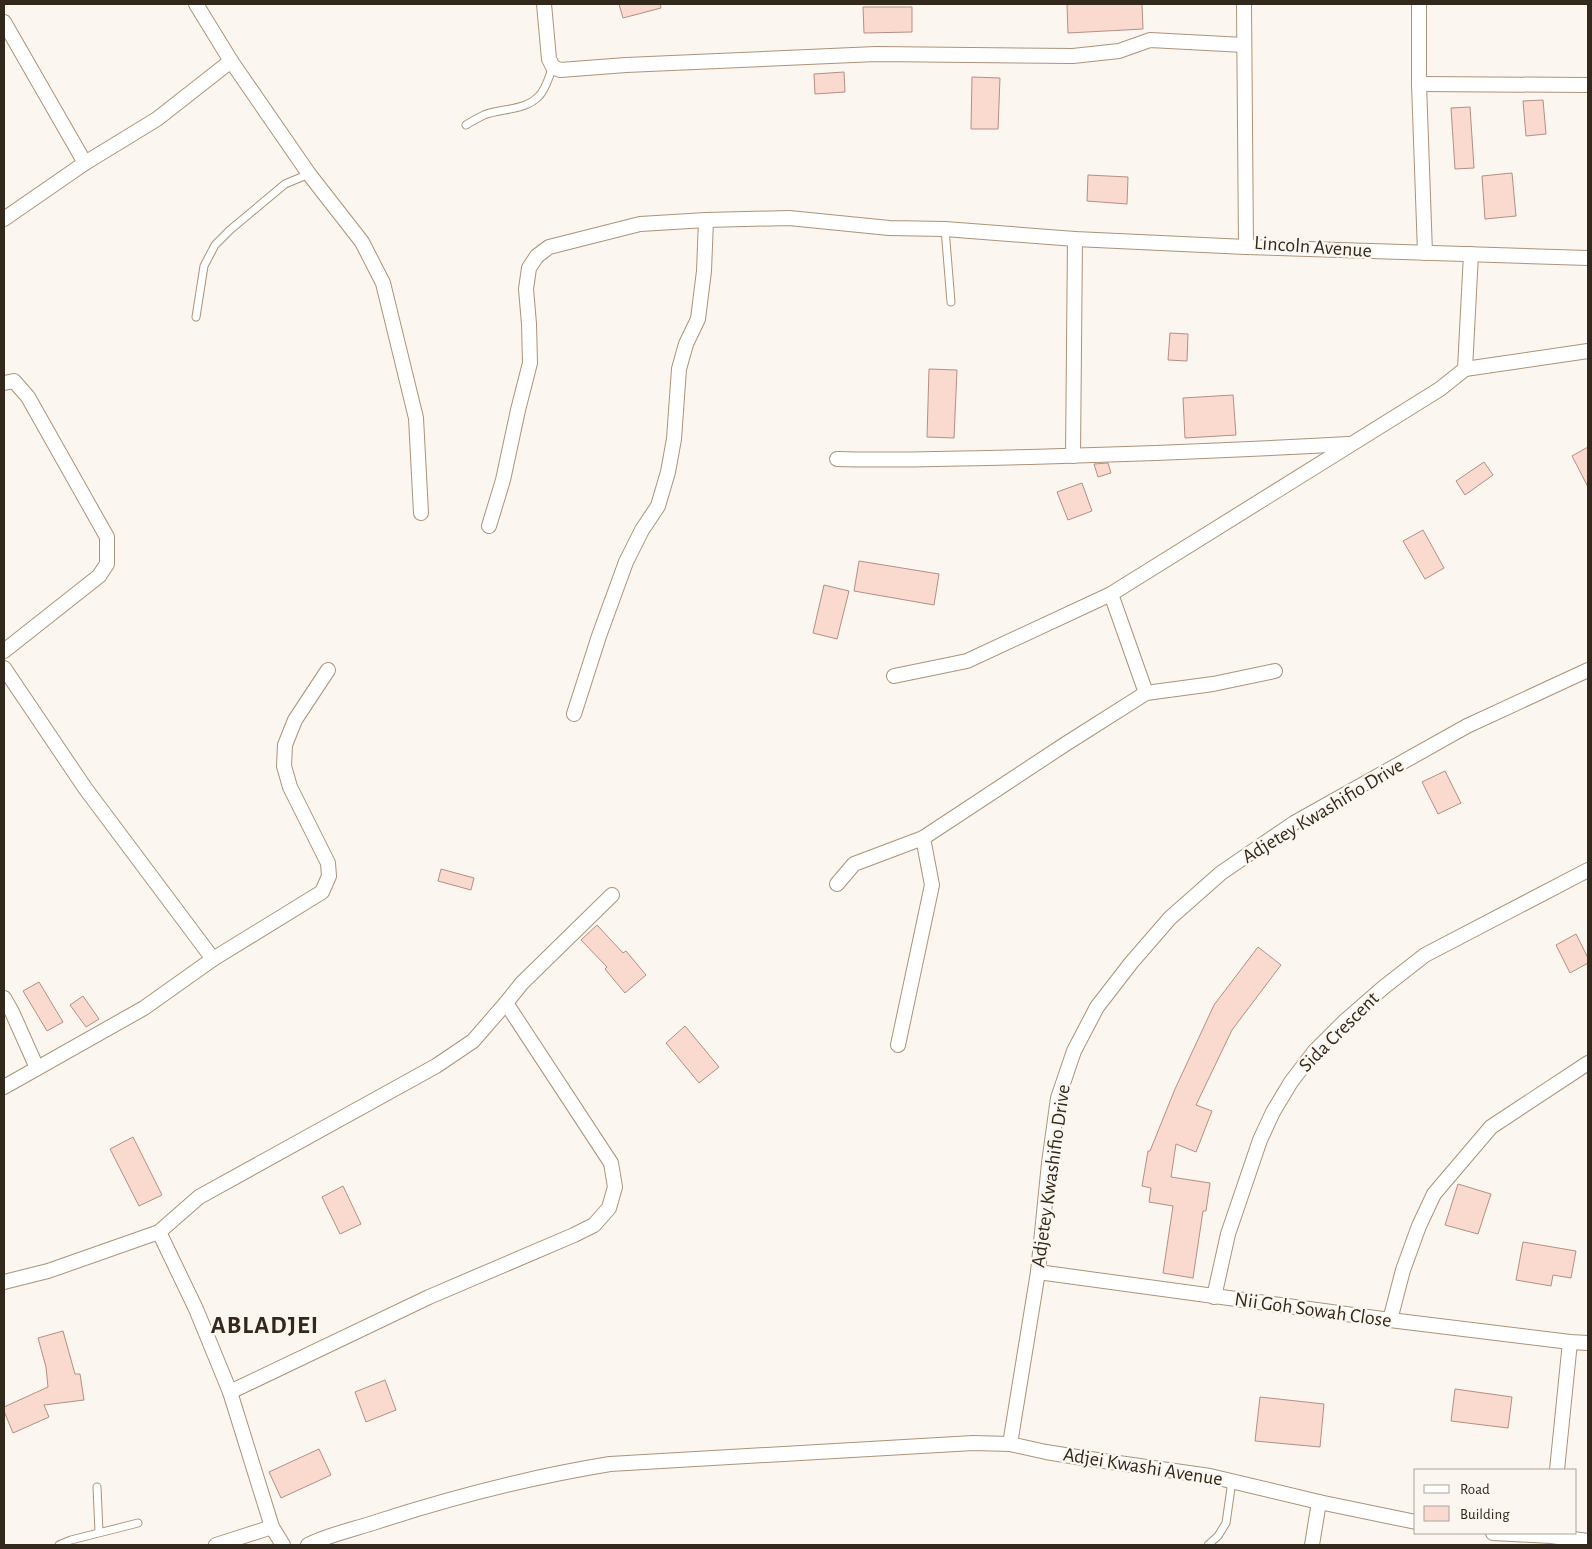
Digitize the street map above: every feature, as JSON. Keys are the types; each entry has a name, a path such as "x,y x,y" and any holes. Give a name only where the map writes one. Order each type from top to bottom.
{"street":[{"path":"196,4 232,61 309,174 362,242 383,284 416,418 421,513"},
{"path":"544,4 549,59 553,67 560,70 626,65 876,54 1074,56 1119,51 1150,40 1244,45"},
{"name":"Lincoln Avenue","path":"1244,4 1246,247 1588,258"},
{"path":"1419,4 1419,84 1425,253"},
{"path":"4,22 85,163"},
{"path":"4,219 85,163 158,120 232,61"},
{"path":"1419,84 1588,85"},
{"path":"488,526 503,480 530,363 526,289 529,268 537,256 549,246 640,224 789,218 889,228 1246,247"},
{"path":"574,714 623,570 642,530 658,506 668,472 674,438 680,369 686,344 698,319 704,271 706,220"},
{"path":"1073,456 1075,239"},
{"path":"1465,369 1471,254"},
{"path":"894,676 967,661 1111,594 1440,389 1465,369 1588,351"},
{"path":"4,383 14,381 28,397 107,537 107,564 99,576 4,651"},
{"path":"837,459 881,460 1073,456 1351,444"},
{"path":"1111,594 1146,693"},
{"path":"4,668 85,788 214,959"},
{"path":"4,1087 144,1008 214,959 322,892 328,876 328,863 290,787 284,766 285,745 295,720 328,670"},
{"name":"Adjetey Kwashifio Drive","path":"1010,1444 1038,1272 1049,1163 1058,1098 1074,1051 1097,1006 1170,918 1221,873 1294,823 1467,726 1588,670"},
{"path":"837,884 854,864 924,838 1146,693 1213,684 1275,671"},
{"path":"898,1045 932,886 924,838"},
{"name":"Sida Crescent","path":"1214,1297 1228,1234 1260,1140 1277,1104 1314,1052 1345,1020 1425,955 1588,870"},
{"path":"4,1282 48,1271 159,1232 200,1197 436,1066 473,1041 522,983 612,894"},
{"path":"4,998 37,1068"},
{"path":"230,1392 429,1297 574,1235 594,1225 609,1208 615,1187 611,1163 506,1003"},
{"path":"1390,1320 1403,1270 1419,1226 1434,1194 1491,1128 1588,1063"},
{"path":"159,1232 196,1309 230,1392 272,1526 283,1545"},
{"name":"Nii Goh Sowah Close","path":"1038,1272 1390,1320 1588,1343"},
{"path":"1557,1469 1570,1342"},
{"name":"Adjei Kwashi Avenue","path":"308,1545 419,1508 488,1489 565,1471 610,1464 973,1443 1010,1444 1046,1452 1210,1476 1319,1502 1414,1522"},
{"path":"1312,1545 1319,1502"},
{"path":"216,1545 272,1526"},
{"path":"1496,1534 1514,1540 1551,1534 1588,1542"}],"lane":[{"path":"466,125 483,116 512,110 538,97 543,91 553,67"},
{"path":"196,317 204,266 216,245 230,230 285,184 309,174"},
{"path":"946,230 951,302"},
{"path":"1208,1545 1218,1536 1226,1523 1232,1481"},
{"path":"97,1487 99,1532"},
{"path":"59,1545 70,1540 138,1523"}],"building":[{"path":"619,4 660,4 661,8 623,18"},
{"path":"1067,4 1142,4 1143,29 1068,33"},
{"path":"863,7 912,7 912,32 864,33"},
{"path":"844,72 845,92 815,94 814,74"},
{"path":"972,77 1000,78 998,129 971,129"},
{"path":"1543,100 1546,134 1526,136 1523,101"},
{"path":"1470,107 1474,168 1455,169 1451,108"},
{"path":"1512,173 1516,216 1485,219 1482,176"},
{"path":"1088,175 1128,177 1127,204 1087,201"},
{"path":"1170,333 1188,334 1187,361 1168,360"},
{"path":"929,369 957,370 954,438 927,437"},
{"path":"1233,395 1236,435 1185,438 1183,398"},
{"path":"1588,447 1588,487 1572,456"},
{"path":"1484,462 1493,475 1465,495 1456,481"},
{"path":"1108,463 1111,473 1098,477 1094,464"},
{"path":"1082,483 1092,511 1068,520 1057,492"},
{"path":"1423,530 1444,568 1425,579 1403,541"},
{"path":"859,561 939,574 934,605 854,591"},
{"path":"824,585 849,591 837,639 813,633"},
{"path":"1445,771 1461,803 1438,814 1422,782"},
{"path":"441,869 474,878 471,890 438,881"},
{"path":"597,925 623,953 626,951 646,975 625,993 605,969 607,967 581,940"},
{"path":"1576,934 1588,958 1588,963 1570,973 1556,945"},
{"path":"1258,947 1281,965 1232,1030 1196,1105 1212,1111 1196,1152 1176,1144 1171,1177 1210,1183 1206,1211 1203,1211 1193,1278 1163,1273 1173,1206 1149,1202 1151,1188 1142,1186 1148,1151 1150,1151 1175,1089 1214,1005"},
{"path":"39,982 63,1022 47,1031 23,991"},
{"path":"83,996 99,1019 86,1027 70,1005"},
{"path":"685,1026 719,1067 699,1083 666,1043"},
{"path":"133,1137 162,1195 139,1206 110,1149"},
{"path":"1458,1184 1491,1194 1478,1234 1445,1225"},
{"path":"343,1186 361,1224 340,1234 322,1197"},
{"path":"1523,1242 1576,1251 1571,1278 1553,1275 1551,1286 1516,1280"},
{"path":"63,1331 75,1374 80,1374 84,1400 44,1405 49,1417 13,1433 4,1407 48,1387 46,1367 38,1338"},
{"path":"385,1380 396,1410 366,1422 355,1392"},
{"path":"1455,1389 1512,1397 1508,1428 1451,1421"},
{"path":"1260,1397 1324,1404 1320,1447 1255,1441"},
{"path":"319,1449 331,1475 281,1498 269,1472"}],"district":[{"name":"ABLADJEI","path":"265,1325"}]}
